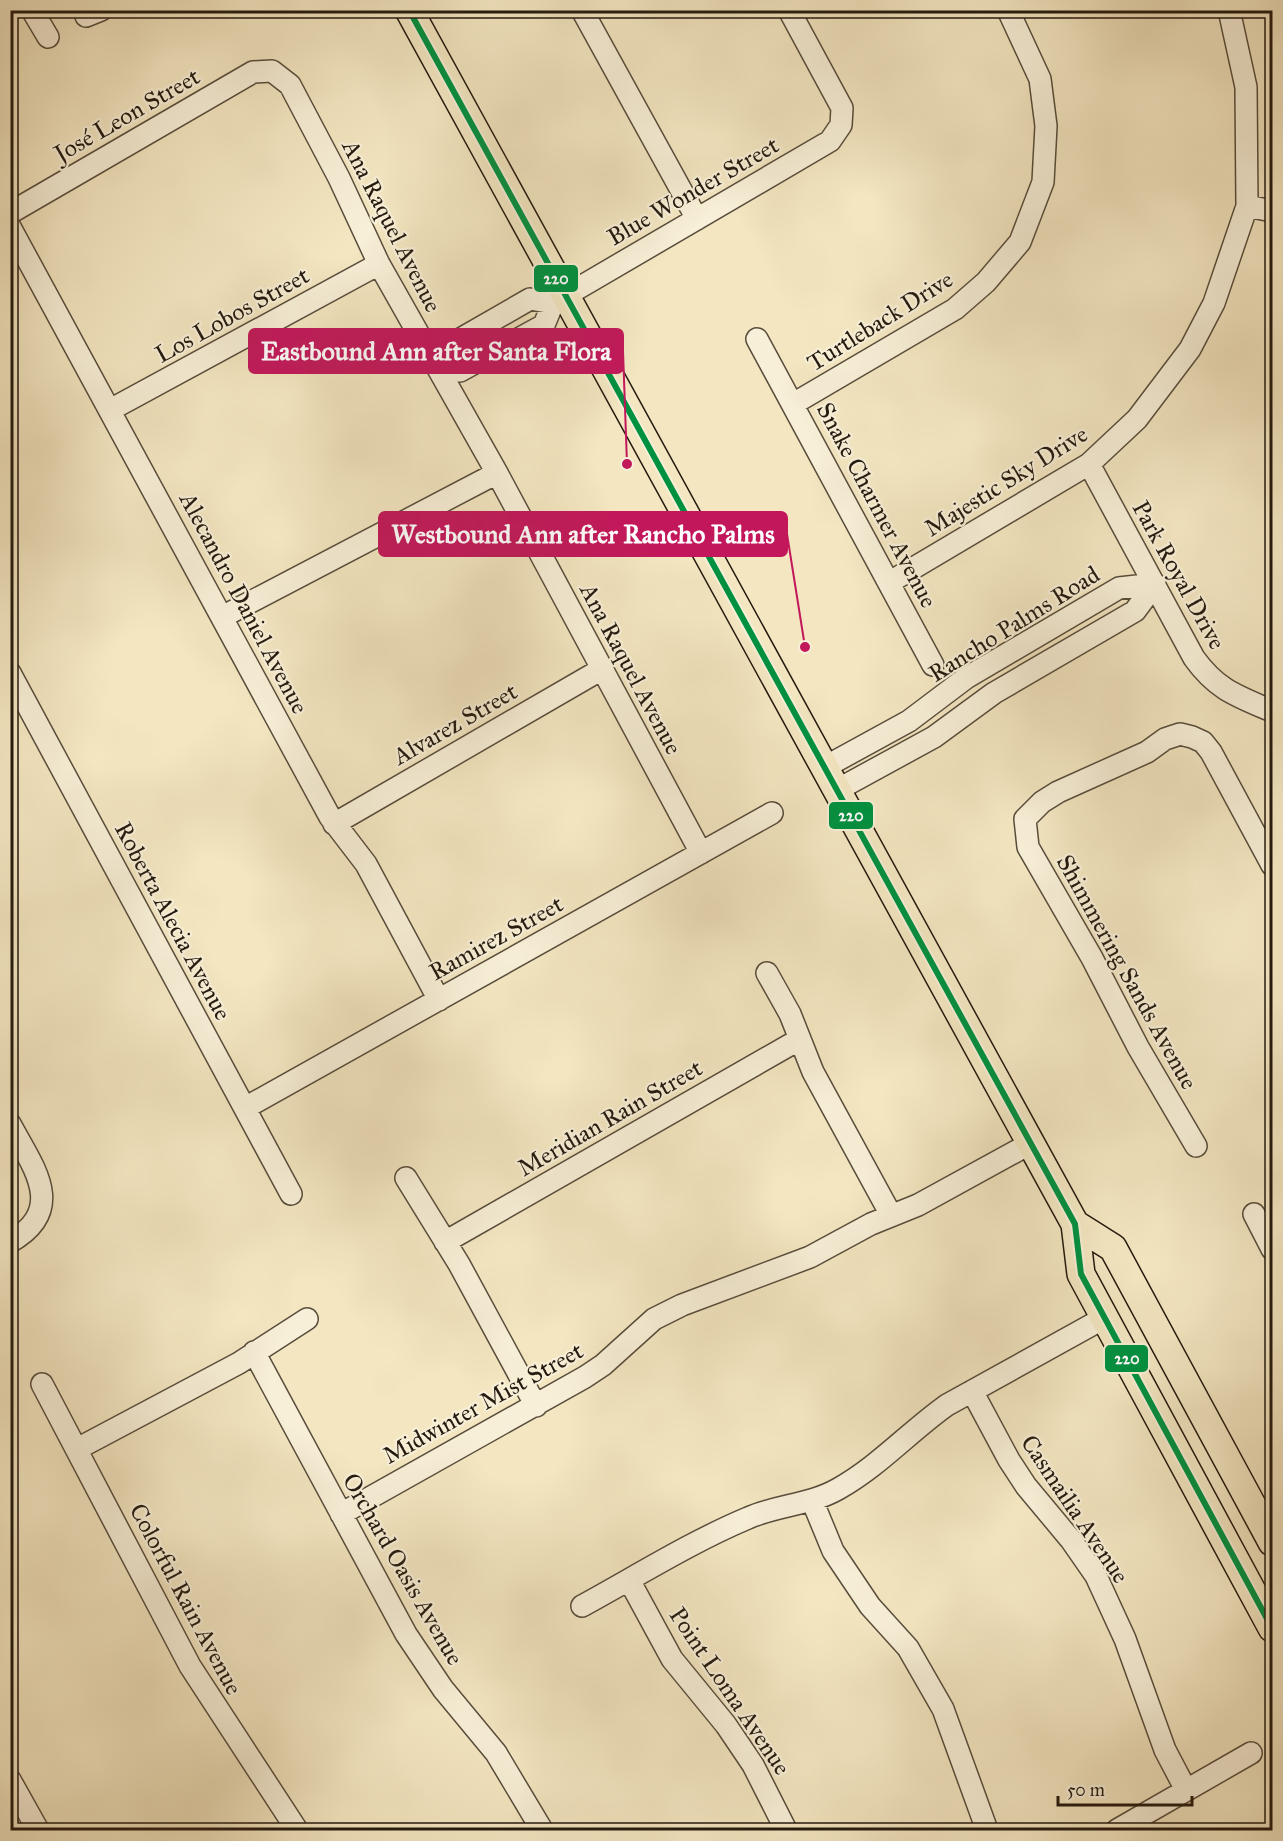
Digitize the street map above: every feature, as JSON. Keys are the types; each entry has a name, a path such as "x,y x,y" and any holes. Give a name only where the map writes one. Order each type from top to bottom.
{"main road":[{"path":"409,10 559,300 831,778 1075,1224 1081,1274 1272,1628"},
{"path":"1075,1224 1113,1248 1272,1542"}],"street":[{"path":"32,10 48,37"},
{"path":"582,10 697,219"},
{"name":"Blue Wonder Street","path":"559,300 830,141 841,125 842,108 789,10"},
{"name":"Turtleback Drive","path":"793,404 955,309 986,282 1020,242 1043,182 1046,126 1040,79 1008,10"},
{"name":"Majestic Sky Drive","path":"890,582 1089,464 1137,419 1190,349 1214,303 1247,206 1246,87 1229,10"},
{"name":"José Leon Street","path":"10,213 253,72 272,71"},
{"name":"Ana Raquel Avenue","path":"272,71 290,85 339,178 379,264 497,472 701,853"},
{"path":"1247,206 1272,211"},
{"name":"Alecandro Daniel Avenue","path":"10,227 334,824 366,864 439,1000"},
{"name":"Los Lobos Street","path":"110,410 379,264"},
{"path":"530,299 559,300 544,326 460,371 439,369 450,345 458,340 530,299"},
{"name":"Snake Charmer Avenue","path":"757,339 933,665"},
{"name":"Park Royal Drive","path":"1089,464 1194,658 1208,678 1233,695 1272,711"},
{"path":"222,617 497,472"},
{"name":"Rancho Palms Road","path":"831,778 966,678 1119,588 1155,584"},
{"name":"Alvarez Street","path":"334,824 602,669"},
{"name":"Roberta Alecia Avenue","path":"10,673 291,1194"},
{"name":"Shimmering Sands Avenue","path":"1196,1146 1138,1047 1092,958 1028,848 1025,819 1042,802 1058,792 1147,752 1165,739 1180,734 1203,742 1211,752 1272,865"},
{"name":"Ramirez Street","path":"245,1108 772,813"},
{"path":"766,973 790,1014 813,1072 891,1215"},
{"name":"Meridian Rain Street","path":"445,1242 800,1039"},
{"path":"10,1124 41,1181 43,1207 34,1225 10,1242"},
{"name":"Midwinter Mist Street","path":"341,1514 384,1488 536,1406 603,1365 654,1319 681,1305 810,1257 891,1215 918,1205 1031,1143"},
{"path":"406,1178 445,1242 536,1406"},
{"path":"1254,1215 1272,1249"},
{"path":"582,1606 729,1526 774,1508 812,1500 850,1482 900,1445 923,1422 972,1391 1104,1318"},
{"path":"77,1449 254,1352 307,1319"},
{"name":"Orchard Oasis Avenue","path":"254,1352 406,1634 442,1689 496,1754 542,1830"},
{"name":"Colorful Rain Avenue","path":"42,1384 190,1666 297,1830"},
{"name":"Casmailia Avenue","path":"972,1391 1020,1478 1096,1576 1125,1639 1165,1750 1186,1790"},
{"path":"812,1500 823,1532 844,1569 870,1606 908,1648 938,1698 987,1830"},
{"name":"Point Loma Avenue","path":"629,1580 672,1659 726,1725 753,1765 786,1830"},
{"path":"1117,1830 1251,1753"},
{"path":"10,1780 38,1830"}],"transit line":[{"name":"220","path":"409,10 1075,1224 1081,1274 1272,1628"}],"place":[{"name":"Eastbound Ann after Santa Flora","path":"627,464"},
{"name":"Westbound Ann after Rancho Palms","path":"805,647"}]}
